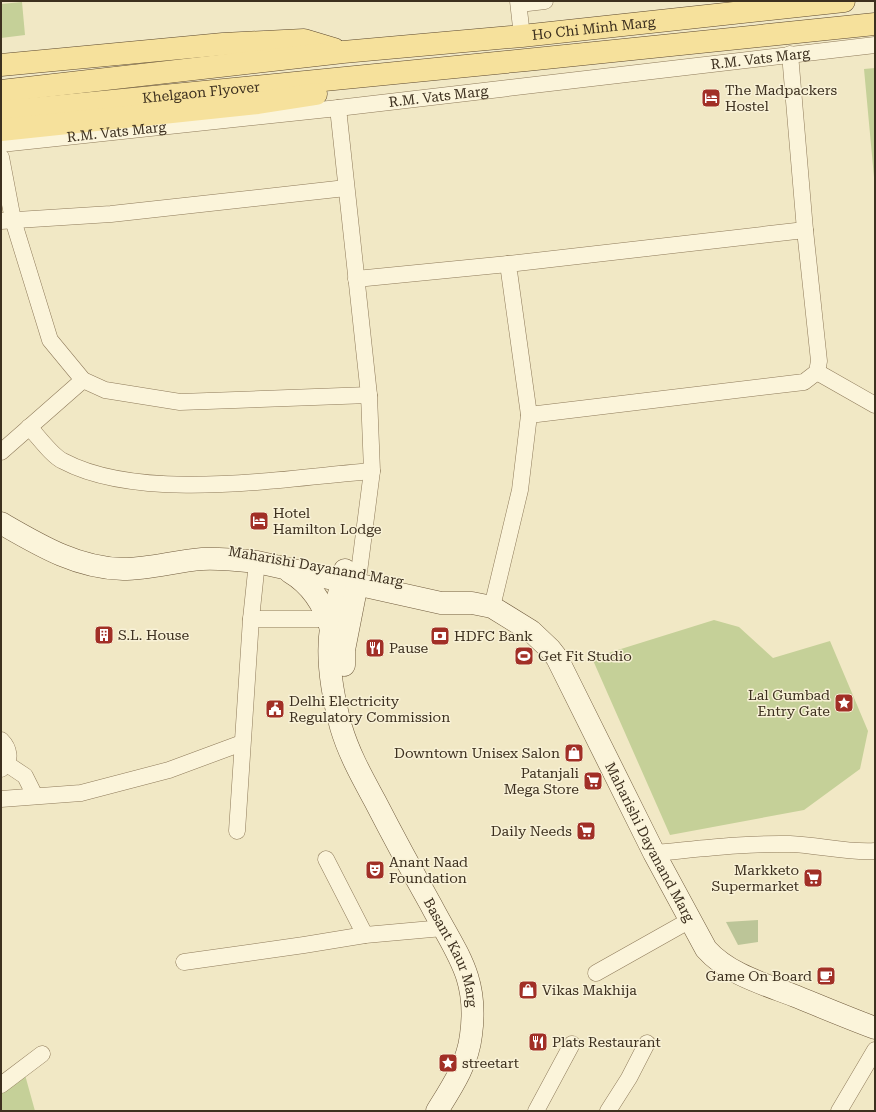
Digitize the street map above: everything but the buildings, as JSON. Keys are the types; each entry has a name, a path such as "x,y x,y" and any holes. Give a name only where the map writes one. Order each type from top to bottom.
{"main road":[{"name":"Ho Chi Minh Marg","path":"343,52 522,36 844,1"},
{"name":"Ho Chi Minh Marg","path":"400,72 875,24"},
{"path":"1,65 223,44 304,40 343,52"},
{"name":"Khelgaon Flyover","path":"1,91 343,52"},
{"name":"Khelgaon Flyover","path":"1,112 400,72"},
{"path":"1,130 258,103 361,88 400,72"},
{"name":"Maharishi Dayanand Marg","path":"1,511 72,549 102,558 133,559 187,551 234,550 351,577 383,592 442,603 482,605"},
{"name":"Maharishi Dayanand Marg","path":"1,523 51,550 94,566 136,568 203,559 230,559 257,562 282,568 441,590 482,605 531,631 557,658 654,853 692,920 706,949 714,958 727,967 757,981 875,1028"},
{"path":"282,568 300,578 311,588 336,624 383,592"},
{"name":"Basant Kaur Marg","path":"351,577 336,624 330,662 334,695 341,727 352,758 462,961 469,979 473,1017 467,1055 460,1073 437,1111"},
{"name":"Basant Kaur Marg","path":"336,624 344,650 343,677 346,704 362,756 467,940 480,977 484,1010 483,1036 471,1074 451,1111"}],"street":[{"path":"522,36 518,2 545,1"},
{"name":"R.M. Vats Marg","path":"1,144 338,108 875,45"},
{"path":"529,415 804,382 818,372 819,361 805,230 790,54"},
{"path":"338,108 369,395 372,471 351,577"},
{"path":"1,157 7,221 50,340 84,380 104,390 180,402 369,395"},
{"path":"7,221 111,214 346,188"},
{"path":"356,279 508,264 805,230"},
{"path":"482,605 520,490 529,415 508,264"},
{"path":"818,372 875,405"},
{"path":"1,452 84,380"},
{"path":"29,427 61,460 104,477 171,485 243,482 372,471"},
{"path":"236,831 251,619 257,562"},
{"path":"251,619 336,624"},
{"path":"1,740 8,750 4,766 25,776 35,796"},
{"path":"1,799 81,793 169,770 242,743"},
{"path":"654,853 760,844 791,844 863,852 875,851"},
{"path":"326,858 365,934"},
{"path":"596,974 692,920"},
{"path":"184,962 304,945 365,934 443,928"},
{"path":"536,1111 572,1044"},
{"path":"608,1111 647,1044"},
{"path":"839,1111 875,1050"},
{"path":"1,1085 42,1054"}],"green space":[{"path":"22,2 25,35 1,38 1,4"},
{"path":"875,68 875,188 864,69"},
{"path":"714,620 739,627 773,658 830,641 868,731 860,769 804,810 670,835 592,658"},
{"path":"758,920 758,942 738,945 726,922"},
{"path":"22,1064 35,1111 1,1111 1,1079"}],"place":[{"name":"The Madpackers Hostel","path":"711,98"},
{"name":"Hotel Hamilton Lodge","path":"259,521"},
{"name":"S.L. House","path":"104,635"},
{"name":"HDFC Bank","path":"440,636"},
{"name":"Pause","path":"375,648"},
{"name":"Get Fit Studio","path":"524,656"},
{"name":"Lal Gumbad Entry Gate","path":"844,703"},
{"name":"Delhi Electricity Regulatory Commission","path":"275,709"},
{"name":"Downtown Unisex Salon","path":"574,753"},
{"name":"Patanjali Mega Store","path":"593,781"},
{"name":"Daily Needs","path":"586,831"},
{"name":"Anant Naad Foundation","path":"375,870"},
{"name":"Markketo Supermarket","path":"813,878"},
{"name":"Game On Board","path":"826,976"},
{"name":"Vikas Makhija","path":"528,990"},
{"name":"Plats Restaurant","path":"538,1042"},
{"name":"streetart","path":"448,1063"}]}
